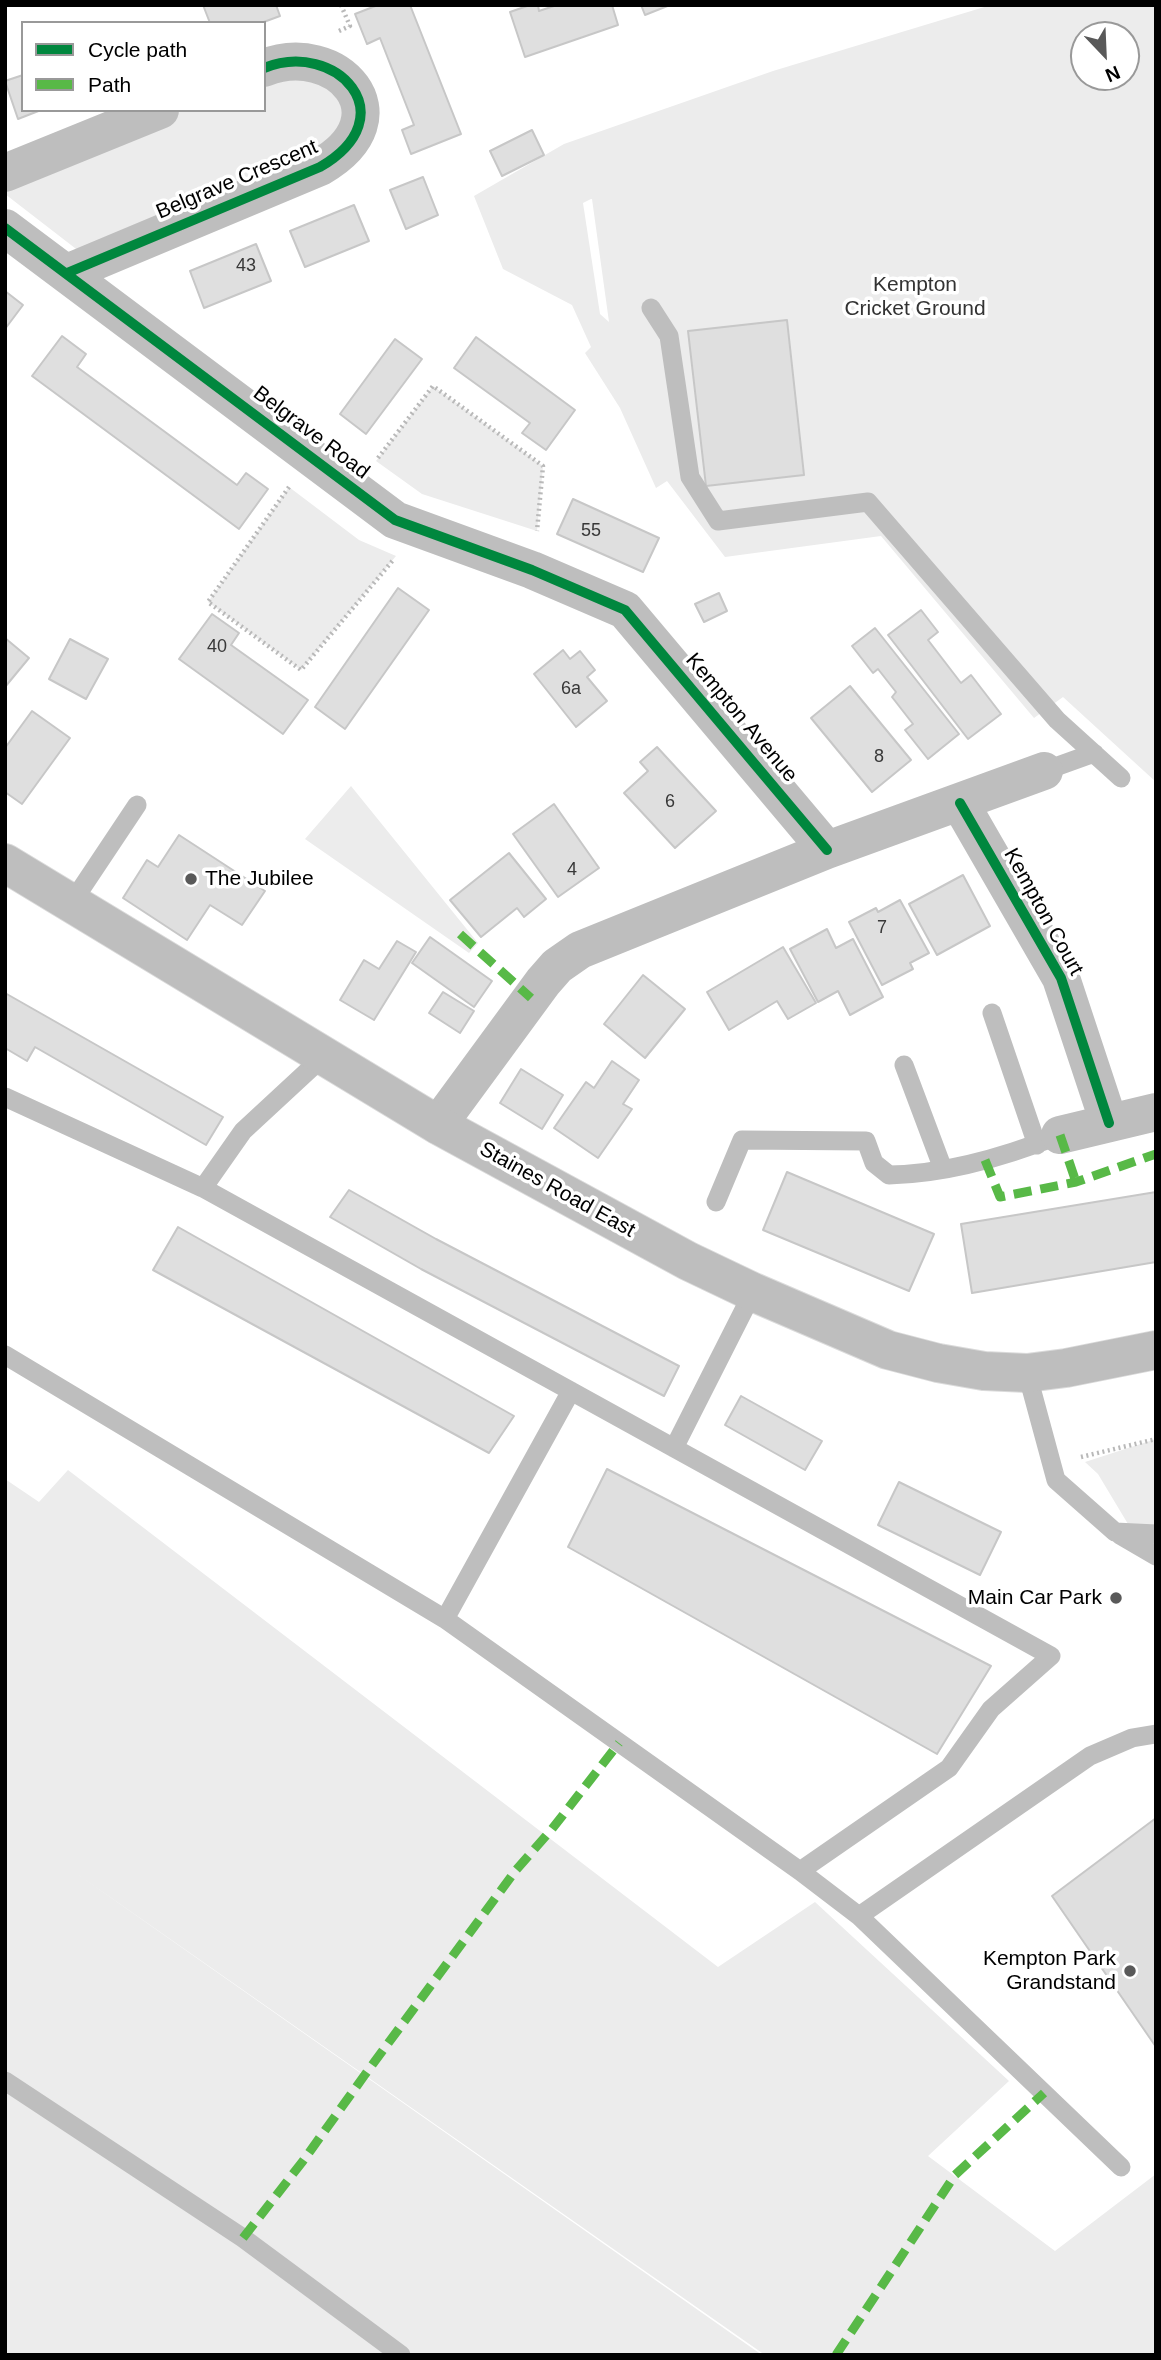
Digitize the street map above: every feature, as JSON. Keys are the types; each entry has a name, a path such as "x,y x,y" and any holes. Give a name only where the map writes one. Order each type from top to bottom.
{"main road":[{"name":"Belgrave Crescent","path":"67,273 320,167 337,157 352,140 362,116 357,93 344,78 321,67 299,62 266,67"},
{"path":"5,173 155,112"},
{"name":"Belgrave Road","path":"5,228 395,520 532,570 625,610"},
{"name":"Kempton Avenue","path":"625,610 827,850"},
{"path":"439,1125 543,982 557,966 580,950 827,850 1044,771"},
{"name":"Kempton Court","path":"960,803 1060,978 1109,1122"},
{"name":"Staines Road East","path":"5,863 439,1125 688,1261 888,1350 938,1363 985,1371 1027,1373 1156,1350"},
{"path":"1048,1140 1109,1122 1156,1112"}],"lane":[{"path":"651,308 669,336 690,477 718,521 868,502 1057,720 1121,778"},
{"path":"1044,771 1094,753"},
{"path":"71,904 137,805"},
{"path":"716,1202 742,1140 866,1141 874,1163 889,1175 915,1175 1012,1154 1048,1140 992,1013"},
{"path":"203,1188 243,1131 324,1056"},
{"path":"904,1065 943,1169"},
{"path":"5,1097 203,1188 1051,1656 991,1709 949,1768 800,1871"},
{"path":"674,1448 753,1292"},
{"path":"5,1355 445,1619 800,1871 859,1916 1121,2167"},
{"path":"1027,1373 1056,1480 1115,1532 1156,1556"},
{"path":"445,1619 571,1391"},
{"path":"1115,1532 1156,1534"},
{"path":"859,1916 1090,1756 1132,1738 1156,1734"},
{"path":"7,2090 243,2238 401,2355"}],"path":[{"path":"354,489 433,386 544,466 532,570"},
{"path":"310,456 208,602 301,670 419,528"},
{"path":"1085,1462 1080,1456 1156,1439"}],"green space":[{"name":"Kempton Cricket Ground","path":"991,5 1156,5 1156,782 1063,697 1034,718 881,536 725,557 667,481 656,488 620,408 585,353 591,347 572,305 503,269 474,196 564,144 773,71","holes":["592,199 609,322 600,314 583,203"]},
{"path":"266,68 344,78 352,140 93,262 5,194 5,173 155,112 266,112"},
{"path":"433,386 543,466 537,531 422,494 376,461"},
{"path":"289,487 359,540 396,556 301,670 208,602"},
{"path":"351,786 478,943 469,953 305,839"},
{"path":"1156,1439 1156,1534 1134,1534 1098,1474 1085,1462"},
{"path":"68,1470 718,1967 815,1902 1009,2081 928,2156 1055,2251 1156,2174 1156,2355 765,2355 70,1869 762,2355 5,2355 5,1479 39,1502"}],"building":[{"path":"203,5 276,5 280,16 266,21 209,21"},
{"path":"378,5 410,5 461,134 411,154 402,130 414,125 380,38 367,44 355,14"},
{"path":"538,5 539,11 557,5 612,5 618,25 525,57 510,12"},
{"path":"641,5 670,5 645,15"},
{"path":"21,76 21,112 36,112 18,119 5,81"},
{"path":"532,130 544,155 502,176 490,151"},
{"path":"423,177 438,215 406,229 390,190"},
{"path":"354,205 369,241 305,267 290,231"},
{"path":"256,244 271,281 204,308 190,271"},
{"path":"5,291 23,305 5,329"},
{"path":"787,320 804,475 706,486 688,331"},
{"path":"62,336 86,354 77,367 237,485 246,473 268,489 239,529 32,376"},
{"path":"476,337 575,410 546,450 522,433 530,423 454,368"},
{"path":"395,339 422,359 366,434 340,414"},
{"path":"573,499 659,538 643,572 557,534"},
{"path":"398,588 429,610 345,729 315,707"},
{"path":"719,593 727,611 704,622 695,604"},
{"path":"921,610 938,632 928,640 961,683 971,675 1001,714 968,739 888,635"},
{"path":"212,614 239,633 231,645 308,700 283,734 179,659"},
{"path":"875,628 959,734 928,759 905,730 913,724 892,697 896,692 878,669 873,673 852,646"},
{"path":"5,638 29,658 5,687"},
{"path":"70,639 108,659 86,699 49,679"},
{"path":"563,650 570,659 580,651 595,670 587,677 607,701 576,727 534,674"},
{"path":"850,686 911,760 872,792 811,718"},
{"path":"32,711 70,738 22,804 5,792 5,748"},
{"path":"657,747 716,811 675,848 624,793 648,771 640,762"},
{"path":"554,804 599,868 558,897 513,834"},
{"name":"The Jubilee","path":"179,835 265,891 242,925 210,905 187,940 123,898 147,860 158,867"},
{"path":"509,853 546,899 524,917 517,908 481,937 450,900"},
{"path":"963,875 990,926 937,955 909,904"},
{"path":"900,900 929,953 910,963 913,969 882,985 849,922 876,908 878,912"},
{"path":"827,929 836,948 853,939 883,997 850,1015 838,991 818,1002 790,949"},
{"path":"430,937 492,981 474,1007 412,963"},
{"path":"397,941 416,952 374,1020 340,1000 364,960 379,969"},
{"path":"783,947 816,1003 788,1019 777,1001 729,1030 707,992"},
{"path":"643,975 685,1009 645,1058 604,1024"},
{"path":"443,992 474,1011 460,1033 429,1013"},
{"path":"5,993 223,1117 206,1145 35,1047 27,1061 5,1048"},
{"path":"612,1061 639,1080 623,1104 632,1109 598,1158 554,1128 586,1082 594,1088"},
{"path":"521,1069 563,1095 542,1129 500,1103"},
{"path":"787,1172 934,1234 909,1291 763,1230"},
{"path":"349,1190 436,1239 679,1366 664,1396 421,1269 330,1217"},
{"path":"1156,1192 1156,1262 972,1293 961,1224"},
{"path":"178,1227 514,1416 489,1453 153,1270"},
{"path":"741,1396 822,1441 805,1470 725,1425"},
{"path":"607,1469 991,1666 937,1754 568,1547"},
{"path":"899,1482 1001,1532 980,1575 878,1525"},
{"name":"Kempton Park Grandstand","path":"1156,1818 1156,2047 1052,1896"}],"marked path":[{"path":"460,934 531,998"},
{"path":"1060,1135 1076,1182"},
{"path":"985,1160 1000,1197 1076,1182 1156,1154"},
{"path":"243,2238 303,2161 516,1870 552,1829 619,1743"},
{"path":"836,2355 955,2175 1044,2093"}],"cycle path":[{"path":"67,273 320,167 346,147 358,126 360,106 352,88 337,73 316,64 291,62 266,68"},
{"path":"5,228 395,520 532,570 625,610 827,850"},
{"path":"960,803 1061,978 1109,1123"}],"place":[{"name":"The Jubilee","path":"191,879"},
{"name":"Main Car Park","path":"1116,1598"},
{"name":"Kempton Park Grandstand","path":"1130,1971"}]}
